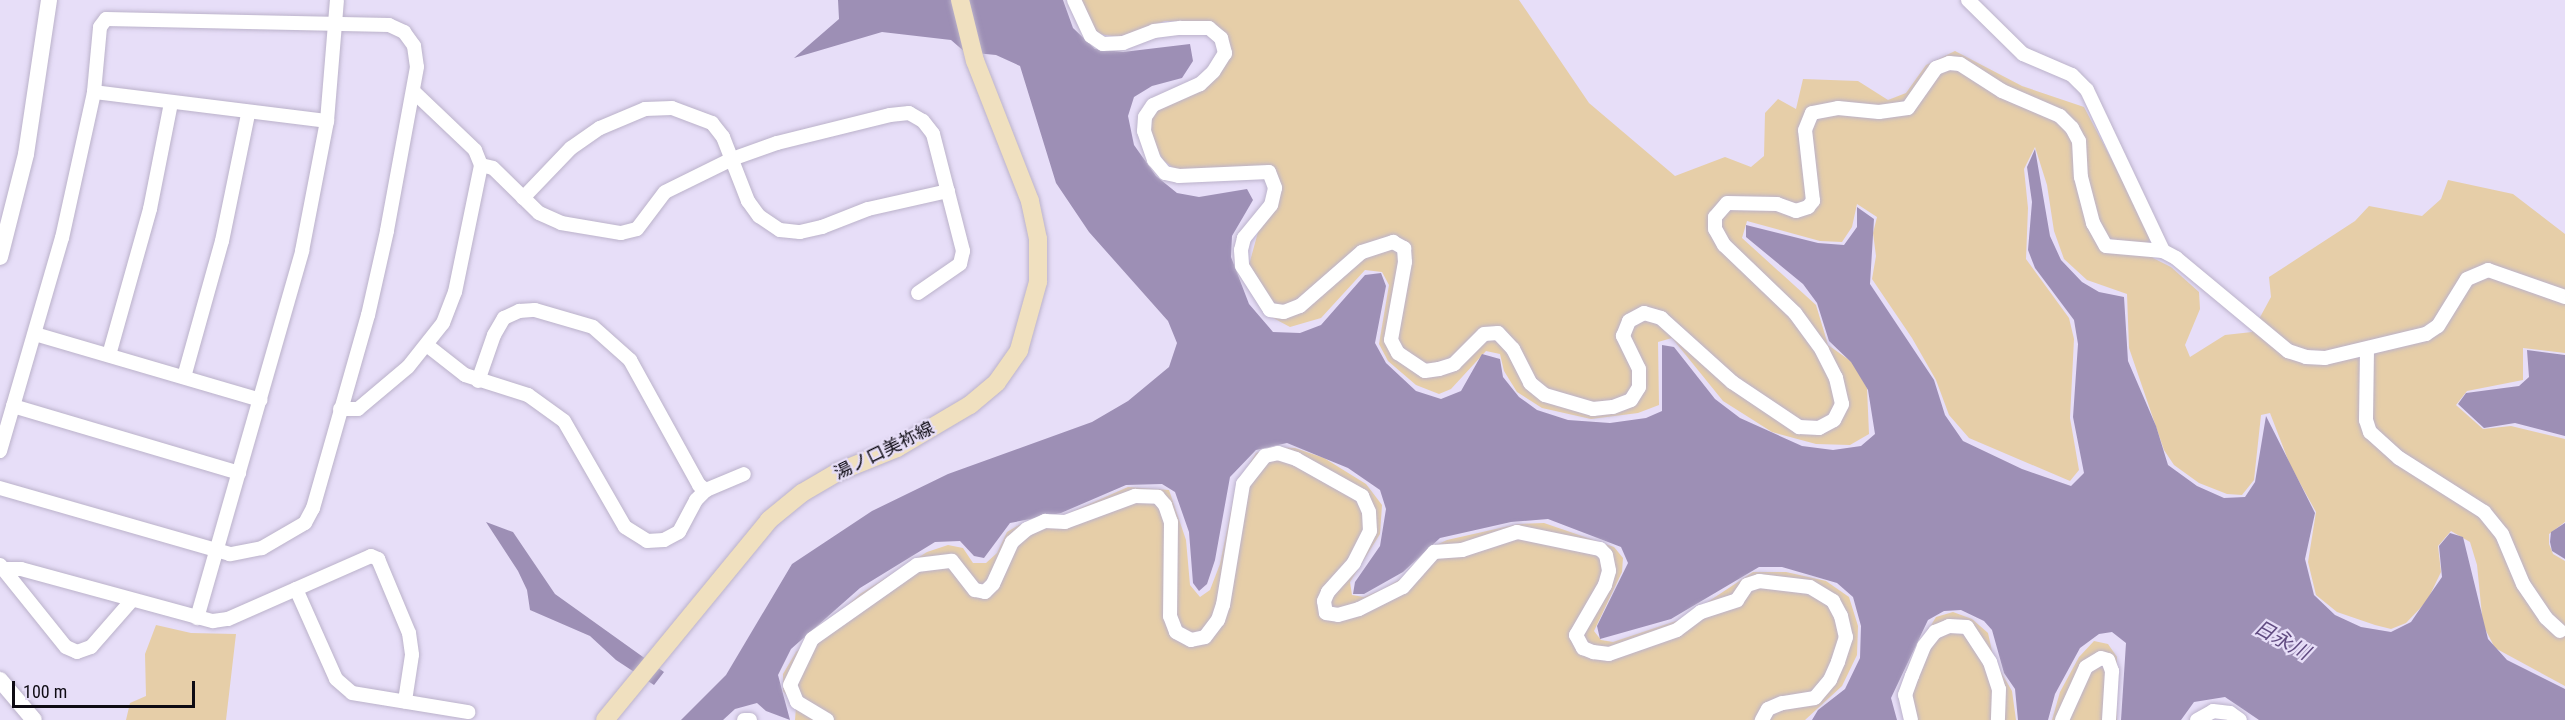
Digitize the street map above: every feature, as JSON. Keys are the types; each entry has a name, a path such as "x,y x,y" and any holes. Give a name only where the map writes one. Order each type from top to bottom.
{"main road":[{"name":"湯ノ口美祢線","path":"605,720 769,520 802,493 838,472 897,448 970,405 997,382 1019,350 1038,282 1038,239 1030,201 975,61 960,0"}],"street":[{"path":"0,257 4,228 28,143 49,0"},
{"path":"197,618 302,251 327,121 337,0"},
{"path":"1074,0 1091,36 1103,44 1123,43 1154,31 1180,28 1209,28 1221,38 1225,53 1213,72 1200,84 1154,105 1145,117 1144,131 1154,160 1165,173 1179,176 1269,172 1275,188 1271,205 1244,238 1241,250 1242,266 1270,310 1284,312 1300,306 1362,252 1378,243 1393,242 1404,248 1405,262 1391,340 1398,353 1425,371 1454,364 1484,334 1498,333 1513,349 1530,383 1545,395 1593,409 1613,408 1631,399 1639,387 1639,369 1623,336 1629,321 1644,313 1661,318 1732,382 1799,427 1819,428 1834,420 1842,404 1836,378 1822,350 1796,313 1724,246 1715,229 1715,217 1727,203 1777,204 1796,211 1808,207 1813,201 1805,130 1812,113 1838,108 1887,112 1908,108 1936,68 1949,63 1960,64 2002,91 2060,116 2079,141 2081,177 2098,238 2106,246 2122,250 2163,251 2176,258 2288,351 2306,357 2325,358 2418,336 2438,326 2467,279 2478,272 2505,272 2565,297"},
{"path":"1968,0 2023,54 2072,75 2087,90 2163,251"},
{"path":"0,451 65,227 94,92 100,27 106,19 389,26 404,32 414,46 414,92 368,315 313,508 305,522 262,548 230,554 0,488"},
{"path":"94,92 248,114 327,121"},
{"path":"340,409 358,409 428,346 455,292 481,165 475,150 414,92"},
{"path":"109,355 150,209 171,103"},
{"path":"522,198 572,148 600,128 645,109 672,108 704,118 723,138 748,201 759,216 780,230 800,232 822,227 868,209 948,191"},
{"path":"481,165 493,168 539,213 561,222 621,233 637,229 665,192 732,159 777,143 890,114 909,113 923,121 933,134 963,251 960,264 918,293"},
{"path":"184,377 222,241 248,114"},
{"path":"478,381 494,335 504,318 519,311 535,310 592,327 630,360 699,485 706,490"},
{"path":"35,334 261,400"},
{"path":"428,346 443,361 478,381 528,395 564,421 626,527 641,538 664,540 680,532 696,500 706,490 744,474"},
{"path":"2367,349 2366,420 2370,432 2399,458 2484,512 2502,534 2523,584 2546,618 2560,631"},
{"path":"13,406 239,473"},
{"path":"827,720 797,702 790,685 812,639 917,565 952,561 975,590 985,592 993,584 1012,542 1027,529 1045,521 1065,522 1135,496 1158,497 1165,505 1171,522 1170,616 1176,632 1191,640 1205,637 1218,620 1223,605 1243,484 1265,456 1278,453 1362,496 1369,513 1370,531 1354,563 1328,592 1323,601 1326,613 1338,615 1359,609 1402,588 1434,552 1462,550 1517,532 1600,549 1606,555 1609,571 1605,585 1576,635 1583,648 1593,652 1609,654 1677,630 1701,612 1737,600 1748,585 1759,581 1810,587 1833,601 1841,616 1846,637 1838,662 1830,680 1815,698 1782,703 1768,709 1762,720"},
{"path":"1,567 21,569 197,618 228,619 363,559 378,559 410,633 412,655 405,701"},
{"path":"1,567 66,647 77,652 91,647 132,600"},
{"path":"296,589 336,679 352,693 468,712"},
{"path":"1911,720 1905,695 1924,646 1935,632 1949,626 1967,627 1990,662 1999,689 1998,720"},
{"path":"2062,720 2086,667 2101,658 2108,660 2112,671 2109,720"},
{"path":"0,680 34,720"},
{"path":"2197,720 2213,711 2230,713 2240,720"},
{"path":"744,720 750,720"}],"shaded area":[{"path":"1079,0 1519,0 1589,103 1675,176 1725,157 1751,167 1764,156 1765,113 1778,99 1796,109 1803,79 1858,81 1888,100 1906,93 1926,65 1955,51 2022,86 2084,107 2147,227 2153,258 2171,267 2199,292 2200,309 2185,345 2190,357 2225,335 2252,332 2271,297 2269,277 2355,221 2369,206 2422,216 2441,199 2448,180 2513,194 2565,234 2565,353 2523,348 2523,380 2467,391 2456,405 2483,429 2511,426 2565,439 2565,522 2549,534 2549,544 2553,554 2565,561 2565,686 2495,648 2483,625 2477,565 2470,542 2451,531 2438,546 2441,572 2427,601 2406,623 2391,629 2375,625 2337,612 2316,595 2308,562 2316,512 2290,465 2270,413 2261,415 2254,480 2242,495 2227,494 2199,483 2174,465 2164,450 2129,348 2127,294 2087,280 2064,259 2054,231 2047,185 2035,147 2024,169 2028,208 2026,259 2069,318 2074,339 2070,418 2079,470 2070,481 1969,438 1949,415 1936,380 1912,338 1872,279 1876,256 1873,233 1877,217 1857,204 1852,227 1842,242 1820,241 1747,221 1742,238 1816,305 1828,345 1852,362 1867,388 1869,434 1850,445 1816,444 1772,432 1723,401 1672,338 1658,342 1659,405 1638,413 1591,419 1542,408 1517,392 1504,371 1500,354 1486,351 1451,389 1439,394 1416,385 1388,361 1379,344 1389,285 1382,272 1365,270 1321,318 1290,327 1264,313 1263,287 1249,265 1258,232 1275,205 1273,175 1176,170 1163,160 1150,136 1153,110 1173,99 1228,52 1222,30 1200,22 1165,21 1119,37 1092,33"},
{"path":"1272,447 1295,448 1324,458 1366,484 1382,505 1380,534 1350,582 1352,595 1364,597 1404,577 1432,547 1447,540 1518,524 1544,523 1614,547 1623,558 1622,572 1594,631 1601,640 1613,642 1682,619 1753,572 1786,572 1826,581 1849,597 1858,626 1857,655 1842,686 1805,720 795,720 796,707 783,691 783,674 796,652 860,594 927,552 948,545 963,548 973,563 986,563 997,553 1007,532 1019,525 1060,517 1128,487 1169,490 1186,540 1190,585 1200,597 1210,590 1220,564 1236,486 1256,453"},
{"path":"1953,612 1972,619 1988,633 1994,660 2012,691 2016,720 1904,720 1901,705 1925,635 1936,617"},
{"path":"156,625 191,633 236,634 226,720 126,720 130,703 146,696 145,654"},
{"path":"2094,641 2108,644 2117,657 2117,720 2052,720 2060,692 2079,657"}],"water":[{"name":"日永川","path":"838,0 1063,0 1073,28 1095,49 1123,52 1190,44 1193,61 1182,78 1152,86 1134,97 1128,116 1134,145 1156,176 1177,193 1199,197 1247,189 1253,200 1232,236 1231,257 1249,304 1273,332 1300,333 1321,325 1365,275 1381,273 1386,286 1375,343 1386,363 1416,391 1441,399 1461,391 1482,354 1500,359 1503,377 1519,397 1537,410 1568,420 1610,423 1646,418 1662,411 1662,345 1674,347 1715,399 1740,418 1802,446 1833,450 1861,446 1875,434 1868,390 1851,362 1829,341 1817,303 1803,284 1746,237 1746,225 1818,243 1844,245 1857,227 1857,207 1874,219 1870,284 1934,380 1945,415 1963,441 2022,469 2071,486 2084,473 2073,417 2078,344 2074,320 2035,268 2028,250 2032,202 2027,167 2035,149 2050,236 2061,260 2082,282 2099,292 2124,297 2128,361 2156,426 2168,465 2197,486 2224,498 2245,497 2255,482 2266,416 2315,513 2305,559 2314,595 2335,615 2361,627 2391,632 2411,622 2442,577 2439,546 2450,533 2463,537 2488,639 2507,660 2565,689 2565,720 2259,720 2225,697 2194,702 2181,720 2121,720 2126,643 2112,632 2099,634 2080,648 2055,694 2048,720 2018,720 2015,689 2004,673 1992,630 1984,621 1961,610 1944,611 1928,620 1891,698 1897,720 1812,720 1818,710 1845,689 1860,658 1861,626 1853,597 1837,583 1782,567 1759,567 1671,619 1600,639 1597,626 1628,563 1621,547 1548,519 1511,522 1440,538 1403,572 1364,594 1353,594 1355,582 1380,546 1386,509 1380,490 1348,468 1287,443 1256,450 1230,477 1215,560 1207,584 1199,591 1193,583 1189,532 1175,492 1162,484 1126,485 1061,513 1010,523 984,558 974,556 960,541 935,542 860,588 791,649 778,675 790,720 766,711 757,703 735,709 723,720 681,720 726,675 792,564 872,511 948,474 1092,422 1128,401 1169,367 1177,343 1168,321 1089,232 1056,183 1020,66 996,55 965,52 951,40 882,32 794,58 839,19"},
{"path":"2527,350 2565,355 2565,436 2515,423 2484,428 2458,404 2466,393 2519,386 2529,377"},
{"path":"486,522 513,532 555,594 664,672 654,685 616,660 590,636 530,610 527,590 518,571"},
{"path":"2565,523 2565,559 2552,551 2550,542 2551,532"}]}
